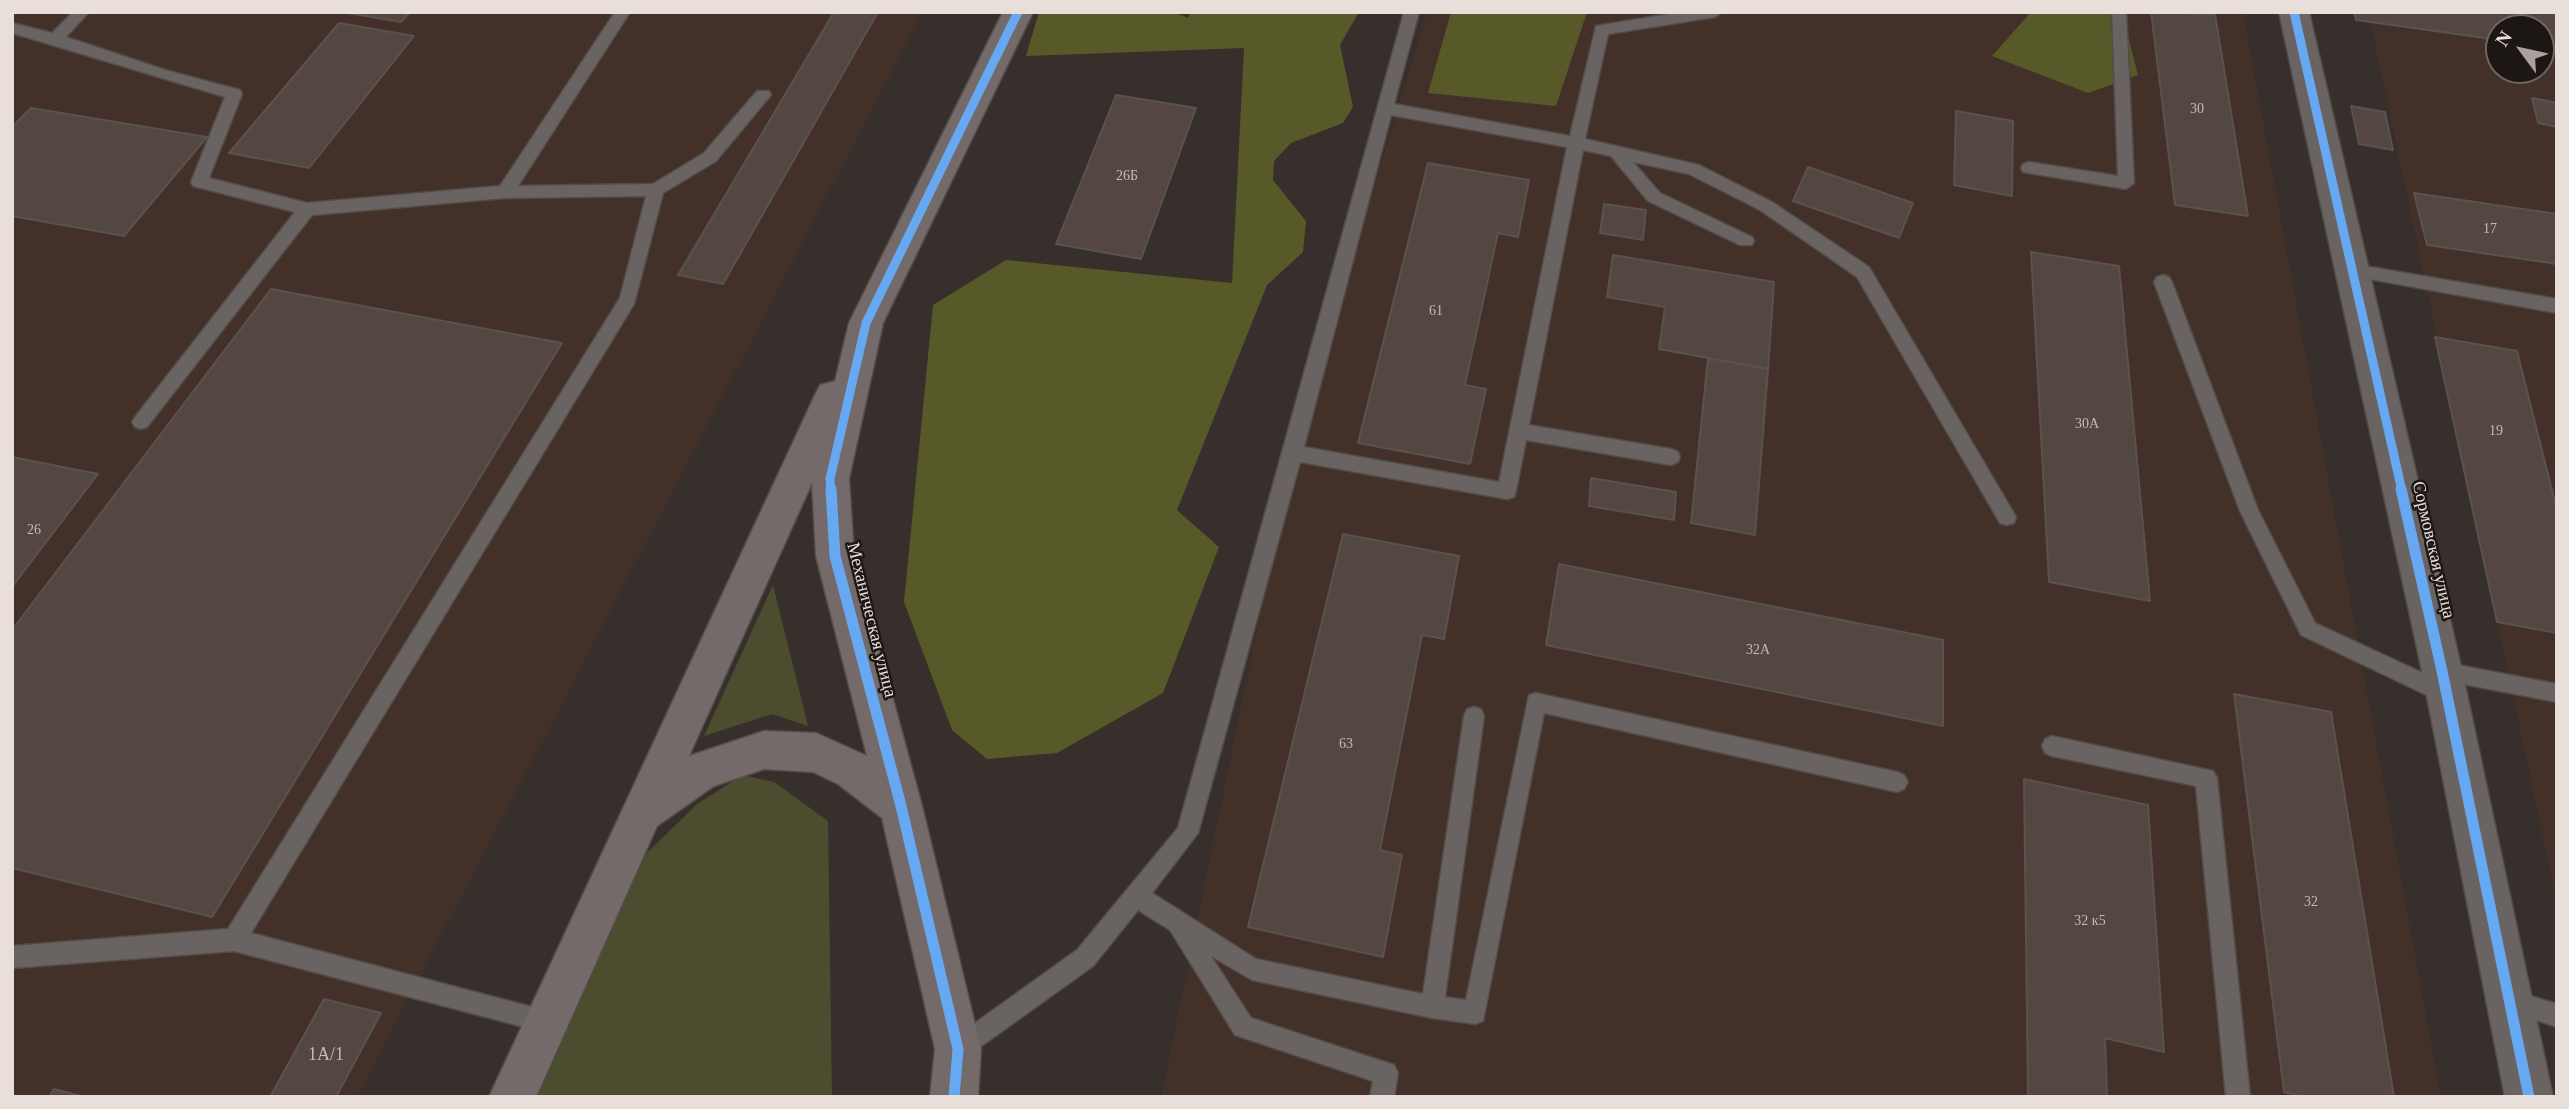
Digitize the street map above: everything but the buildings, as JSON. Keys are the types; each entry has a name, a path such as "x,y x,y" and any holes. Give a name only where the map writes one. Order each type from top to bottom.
{"street":[{"name":"Механическая улица","path":"954,1097 958,1049 901,806 835,556 830,479 866,323 1018,12"},
{"name":"Сормовская улица","path":"2294,12 2445,683 2529,1097"},
{"path":"512,1097 639,814 866,323"},
{"path":"639,814 701,771 764,750 816,753 853,770 901,806"}],"lane":[{"path":"55,38 82,12"},
{"path":"505,192 623,12"},
{"path":"958,1049 1086,958 1187,832 1412,12"},
{"path":"1293,453 1507,491 1601,30 1715,12"},
{"path":"2029,168 2126,183 2119,12"},
{"path":"12,28 55,38 161,74 234,94 199,182 307,209 505,192 656,190 710,157 763,95"},
{"path":"1385,108 1693,169 1766,206 1863,272 2007,517"},
{"path":"1616,152 1654,197 1746,241"},
{"path":"234,940 628,299 656,190"},
{"path":"141,422 307,209"},
{"path":"2353,270 2557,306"},
{"path":"2162,282 2249,511 2308,629 2445,683 2557,693"},
{"path":"1519,431 1671,457"},
{"path":"1136,896 1252,969 1432,1007 1475,1013 1536,702 1897,782"},
{"path":"1432,1007 1474,716"},
{"path":"2052,747 2206,779 2238,1097"},
{"path":"1177,924 1243,1027 1386,1073 1382,1097"},
{"path":"12,957 234,940 547,1022"},
{"path":"2510,1001 2557,1016"}],"shaded area":[{"path":"12,12 923,12 357,1097 12,1097"},
{"path":"1427,12 2243,12 2441,1097 1161,1097 1293,453"},
{"path":"2368,12 2557,12 2557,904"}],"green space":[{"path":"1039,12 1174,12 1188,18 1190,12 1359,12 1340,45 1353,107 1343,123 1291,143 1274,161 1273,180 1306,221 1303,252 1267,285 1177,510 1219,547 1163,693 1057,753 987,759 952,730 904,602 933,305 1006,260 1232,283 1244,48 1026,56"},
{"path":"1451,12 1587,12 1556,106 1428,93"},
{"path":"2031,12 2122,12 2138,75 2088,93 1992,56"},
{"path":"773,585 808,726 772,714 704,736"},
{"path":"743,775 774,782 828,821 832,1097 535,1097 644,856 697,804"}],"cycle path":[{"path":"954,1097 958,1049 901,806 835,556 830,479 866,323 1018,12"},
{"path":"2294,12 2442,671 2529,1097"}]}
